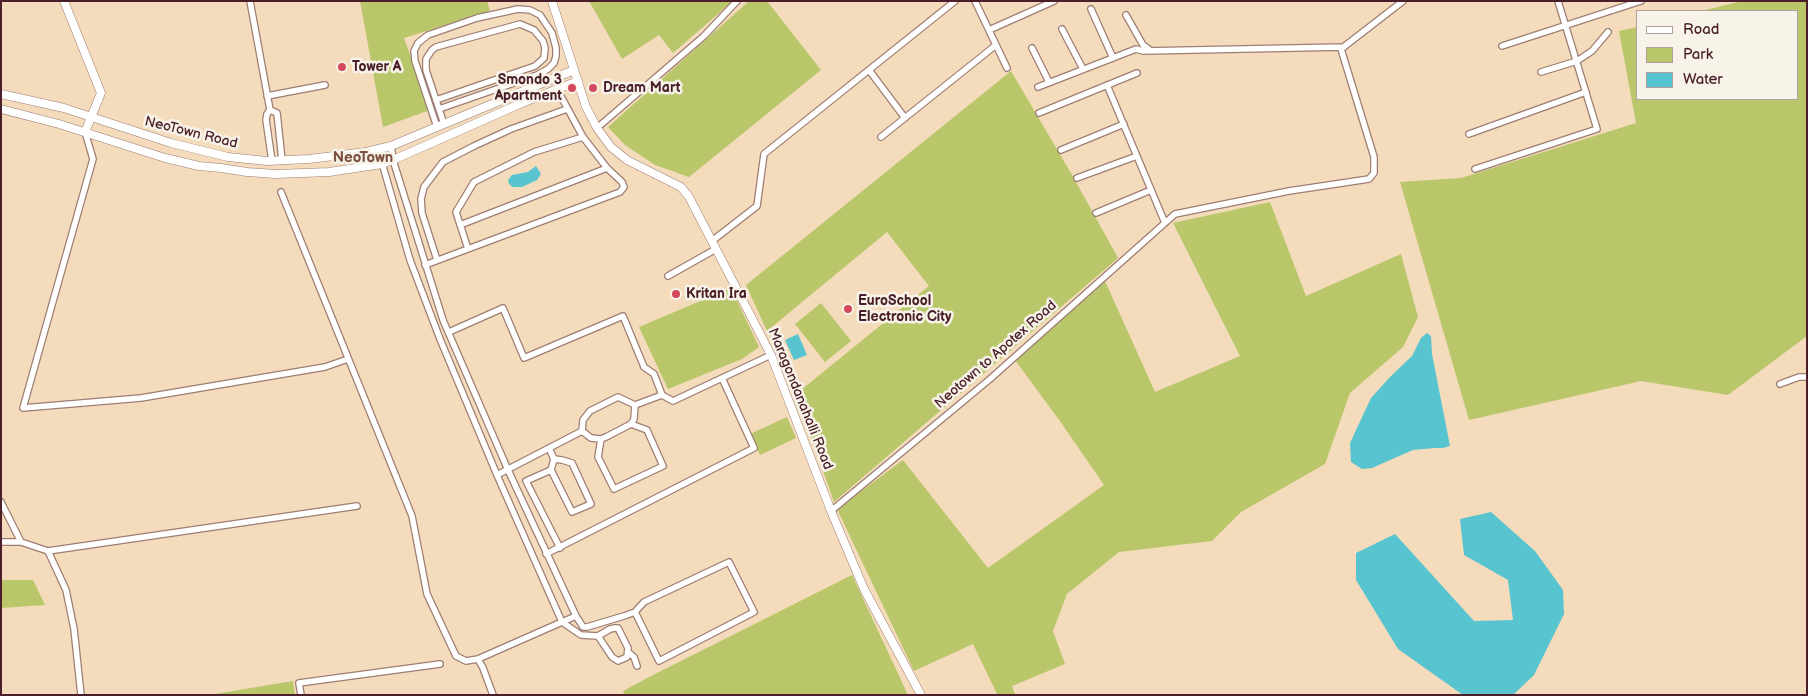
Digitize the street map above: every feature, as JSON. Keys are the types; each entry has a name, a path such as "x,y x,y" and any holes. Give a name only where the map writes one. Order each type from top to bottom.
{"street":[{"path":"64,1 101,93 85,132 93,159 23,408 141,398 325,366 348,359"},
{"path":"250,1 270,110"},
{"name":"Maragondanahalli Road","path":"552,1 586,107 597,128 611,147 627,160 681,187 689,197 771,355 831,511 864,589 920,695"},
{"path":"597,128 704,36 737,1"},
{"path":"712,241 757,206 764,154 956,1"},
{"path":"975,1 1006,68"},
{"path":"989,30 1054,1"},
{"path":"1038,87 1136,49 1151,51 1342,48 1403,1"},
{"path":"1475,169 1597,129 1558,1"},
{"path":"1502,46 1641,1"},
{"path":"439,109 548,69 554,63 556,48 552,33 540,15 530,10 518,9 477,18 428,35 418,43 414,51 414,61 440,126"},
{"path":"1091,9 1113,58"},
{"path":"1126,15 1143,45 1151,51"},
{"path":"436,100 535,66 544,58 545,48 543,41 534,30 520,24 436,47 428,55 426,64 436,100 439,109 440,126"},
{"path":"1062,29 1083,69"},
{"path":"1542,72 1577,61 1592,51 1608,32"},
{"path":"881,137 996,46"},
{"path":"1032,48 1049,82"},
{"name":"Neotown to Apotex Road","path":"831,511 990,379 1175,214 1369,179 1374,173 1374,157 1342,48"},
{"name":"NeoTown Road","path":"1,94 64,108 171,144 228,157 272,160 309,159 391,146 574,70"},
{"path":"869,70 905,118"},
{"path":"1039,112 1137,73"},
{"name":"NeoTown Road","path":"1,109 198,166 276,174 330,172 382,164 393,160 522,103 578,81"},
{"path":"267,96 325,85"},
{"path":"1107,85 1165,223"},
{"path":"425,265 620,192 624,187 622,182 607,168 583,137 560,97 560,87"},
{"path":"1469,134 1586,92"},
{"path":"435,261 422,213 421,199 424,187 443,162 512,129 567,109"},
{"path":"270,110 276,113 282,160"},
{"path":"270,110 266,114 266,120 272,160"},
{"path":"1060,150 1124,124"},
{"path":"468,249 456,212 474,182 534,152 583,137"},
{"path":"391,146 393,160 425,265 449,332 546,554 583,627 635,612 644,602 729,562 754,612 659,661 635,612"},
{"path":"378,149 410,260 440,339 562,622 581,635 598,636 610,628 618,628 628,648 626,657 615,661 598,636"},
{"path":"1077,178 1137,156"},
{"path":"460,225 607,168"},
{"path":"1096,213 1152,190"},
{"path":"281,192 412,516 427,594 456,656 466,661 478,659 576,616"},
{"path":"668,276 716,248"},
{"path":"449,332 503,308 524,358 623,316 644,367 654,374 662,395 674,401 771,355"},
{"path":"1780,384 1807,377"},
{"path":"546,554 754,448 722,378"},
{"path":"582,431 583,420 590,411 618,397 635,405 662,395"},
{"path":"582,431 591,438 601,439 631,424 634,419 635,405"},
{"path":"601,439 598,457 614,489 664,466 647,430 631,424"},
{"path":"497,475 582,431"},
{"path":"549,448 554,459 551,470 572,512 591,504 572,464 554,459"},
{"path":"551,470 526,481 560,548"},
{"path":"1,502 20,542"},
{"path":"1,542 20,542 48,552 357,506"},
{"path":"48,552 66,590 74,629 80,695"},
{"path":"628,652 634,657 638,666"},
{"path":"478,659 493,695"},
{"path":"301,695 299,683 440,664"}],"green space":[{"path":"360,1 487,1 490,11 404,38 430,110 383,127"},
{"path":"589,1 733,1 673,53 659,35 622,59"},
{"path":"749,1 767,1 821,70 689,177 655,165 625,145 608,127"},
{"path":"1743,1 1807,1 1807,336 1728,395 1641,381 1469,420 1400,182 1461,178 1636,123 1619,31 1636,27 1636,100 1798,100 1798,10 1705,10"},
{"path":"1011,71 1118,258 834,502 796,394 929,286 887,232 767,331 746,285"},
{"path":"1270,202 1306,296 1401,254 1418,317 1403,347 1350,393 1325,464 1241,512 1212,541 1119,552 1067,594 1053,631 1065,664 1012,686 1015,695 995,695 997,694 973,644 914,671 837,509 903,460 988,568 1104,485 1015,360 1105,281 1155,392 1240,356 1173,223"},
{"path":"731,288 759,347 742,359 668,389 639,327"},
{"path":"821,303 851,341 825,362 795,324"},
{"path":"787,417 796,438 760,455 750,434"},
{"path":"852,575 908,695 625,695 623,691 651,676"},
{"path":"1,580 33,580 45,605 1,608"},
{"path":"293,681 295,695 209,695"}],"water":[{"path":"536,166 541,174 537,180 522,187 513,187 509,184 508,180 512,175 528,172"},
{"path":"1427,333 1431,336 1432,354 1450,446 1413,450 1372,468 1362,469 1351,462 1350,443 1371,398 1412,356 1421,338"},
{"path":"798,334 807,355 794,360 785,340"},
{"path":"1491,512 1535,551 1563,590 1564,614 1534,675 1513,695 1463,695 1398,649 1356,580 1356,553 1395,534 1474,621 1513,620 1508,580 1464,555 1460,519"}],"place":[{"name":"Tower A","path":"342,67"},
{"name":"Smondo 3 Apartment","path":"572,88"},
{"name":"Dream Mart","path":"593,88"},
{"name":"Kritan Ira","path":"676,294"},
{"name":"EuroSchool Electronic City","path":"848,309"}],"district":[{"name":"NeoTown","path":"363,158"}]}
